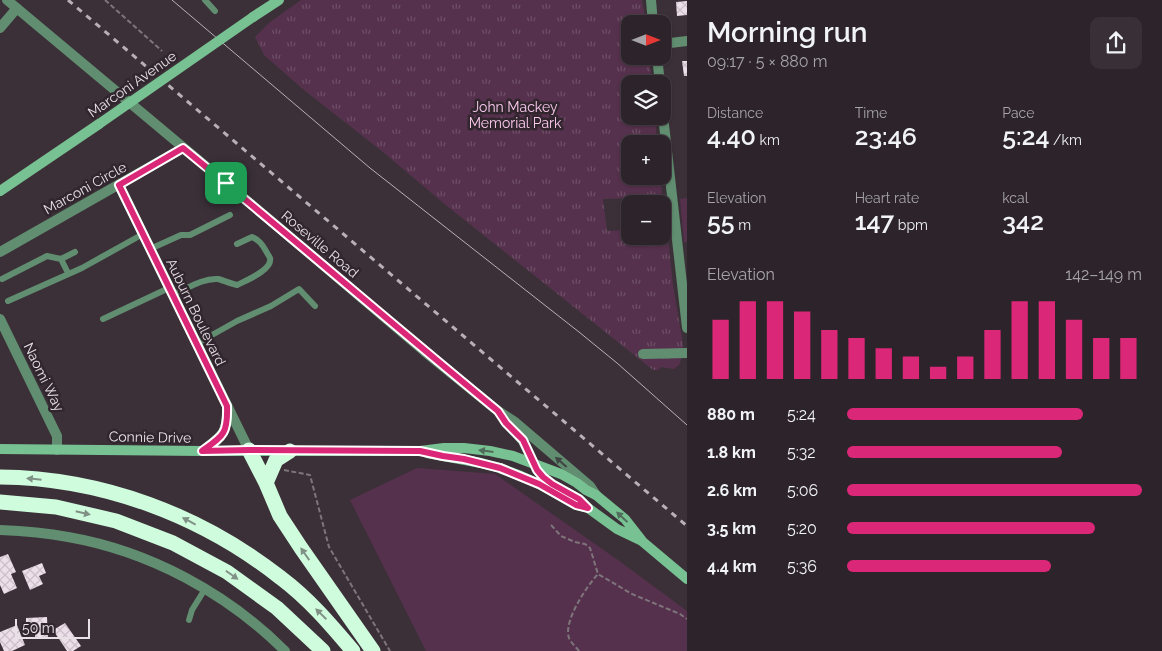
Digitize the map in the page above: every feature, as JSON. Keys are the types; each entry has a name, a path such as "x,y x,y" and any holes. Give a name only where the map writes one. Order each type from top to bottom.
{"highway":[{"path":"249,450 280,516 373,651"},
{"path":"266,483 276,460 290,451"},
{"path":"0,477 20,477 74,483 127,496 182,517 234,545 282,578 325,617 353,651"},
{"path":"0,502 56,507 116,521 173,543 227,572 277,608 323,651"}],"main road":[{"name":"Marconi Avenue","path":"0,191 278,0"},
{"path":"202,451 224,433 227,420 227,406"},
{"name":"Connie Drive","path":"0,449 420,451 464,448 490,451 533,463 561,474 596,495"},
{"name":"Connie Drive","path":"420,451 500,468 539,484 576,505 588,508"},
{"name":"Roseville Road","path":"596,495 625,519 643,542 687,579"},
{"name":"Roseville Road","path":"588,508 617,529 643,542"}],"street":[{"path":"0,28 17,8 7,0"},
{"path":"651,0 652,15"},
{"name":"Roseville Road","path":"17,8 424,351 498,411 515,422 590,486 596,495"},
{"path":"671,43 687,40"},
{"path":"664,125 687,328"},
{"name":"Marconi Circle","path":"0,252 183,148"},
{"name":"Auburn Boulevard","path":"119,185 249,450"},
{"name":"Naomi Way","path":"0,319 57,436 58,450"},
{"path":"643,354 687,354"},
{"name":"Roseville Road","path":"498,411 506,423 523,440 533,463 543,477 579,499 588,508"},
{"path":"0,530 49,534 90,541 151,561 222,599 255,624 285,651"}],"lane":[{"path":"205,0 214,10"},
{"path":"150,249 181,235 190,234 230,215"},
{"path":"8,301 82,268 142,234"},
{"path":"104,319 171,291 204,280 221,280 237,285 268,267 270,259 259,240 252,237 237,244"},
{"path":"2,279 47,256 61,259 75,252"},
{"path":"61,259 68,273"},
{"path":"196,344 237,321 271,306 299,289 315,306"},
{"path":"189,620 192,610 205,589"}],"path":[{"path":"105,0 162,51"},
{"path":"272,468 310,474 328,547 390,651"},
{"path":"551,525 561,536 585,544 590,548 598,574 632,594 680,614 687,620"},
{"path":"579,651 569,640 567,630 569,621 589,584 598,574"}],"green space":[{"name":"John Mackey Memorial Park","path":"301,0 642,0 644,15 621,15 621,65 650,65 651,75 621,75 621,125 656,125 656,135 621,135 621,185 661,185 662,195 621,195 621,198 603,199 607,231 621,230 621,245 669,245 684,351 679,365 674,369 661,367 658,370 653,370 304,90 264,55 255,37 269,23"},
{"path":"687,198 687,242 684,242 680,199"},
{"path":"417,468 495,474 687,611 687,651 426,651 350,500"}],"building":[{"path":"687,1 687,15 677,16 676,2"},
{"path":"682,61 687,61 687,76 684,76"},
{"path":"8,554 16,572 11,574 17,588 4,594 0,585 0,557"},
{"path":"42,563 46,573 39,576 43,584 30,590 22,571"},
{"path":"47,617 48,639 35,639 35,630 26,630 26,618"},
{"path":"65,623 81,646 73,651 67,651 53,630"},
{"path":"17,625 25,645 12,651 4,651 0,642 0,632"}],"tram line":[{"path":"172,0 370,168 579,332 687,425"}],"railway":[{"path":"68,0 687,526"}],"route":[{"path":"183,148 226,183 424,351 498,411 506,423 523,440 533,463 543,477 579,499 588,508 576,505 539,484 500,468 420,451 202,451 224,433 227,420 227,406 119,185 183,148"}]}
